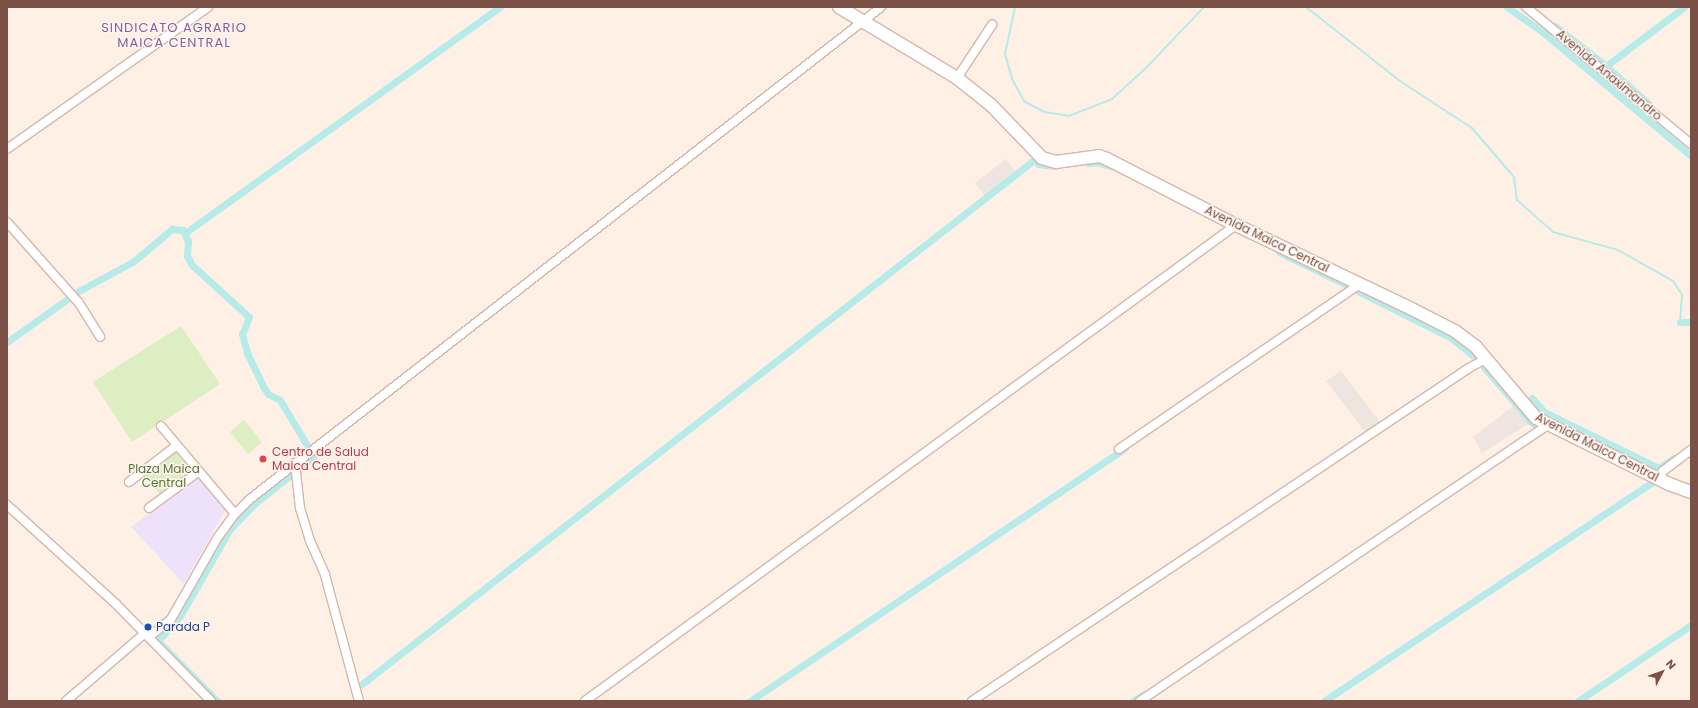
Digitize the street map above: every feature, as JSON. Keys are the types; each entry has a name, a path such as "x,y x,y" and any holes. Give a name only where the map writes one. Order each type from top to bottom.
{"street":[{"path":"7,149 208,7"},
{"name":"Avenida Maica Central","path":"838,7 957,78 991,105 1042,158 1056,162 1099,156 1107,159 1236,225 1455,331 1486,359 1529,411 1548,425 1691,492"},
{"path":"66,701 177,610 218,537 235,514 295,463 865,22 881,7"},
{"name":"Avenida Anaximandro","path":"1526,7 1690,142"},
{"path":"957,78 992,25"},
{"path":"7,222 79,303 100,337"},
{"path":"585,701 1236,225"},
{"path":"1119,448 1360,284"},
{"path":"972,701 1469,368 1486,359"},
{"path":"1140,701 1548,425"},
{"path":"161,426 176,446 235,514"},
{"path":"129,482 176,446"},
{"path":"1660,478 1663,471 1691,450"},
{"path":"295,463 300,508 309,538 325,575 359,701"},
{"path":"149,508 198,472"},
{"path":"7,505 147,635 211,701"}],"shaded area":[{"path":"1006,159 1015,171 985,196 975,183"},
{"path":"1341,371 1380,422 1366,433 1326,381"},
{"path":"1516,404 1531,422 1482,453 1473,437"},
{"path":"198,477 226,509 184,584 131,527"}],"green space":[{"path":"181,326 220,384 132,442 93,382"},
{"path":"244,420 262,442 248,454 230,432"},
{"name":"Plaza Maica Central","path":"175,451 192,472 160,495 144,474"}],"waterway":[{"path":"185,233 500,7"},
{"path":"1015,7 1005,54 1012,79 1025,102 1045,112 1069,116 1112,99 1146,68 1204,7"},
{"path":"1306,7 1400,81 1472,128 1514,177 1517,200 1553,232 1618,250 1673,281 1682,295 1680,322"},
{"path":"1507,7 1544,33 1691,156"},
{"path":"1606,66 1684,7"},
{"path":"1555,26 1606,66 1649,104"},
{"path":"362,684 1034,160"},
{"path":"1088,163 1096,162 1113,167"},
{"path":"1038,164 1054,166"},
{"path":"77,292 134,261 172,229 183,230 188,241 187,256 192,265 249,317 242,334 247,353 264,388 268,394 280,400 308,447"},
{"path":"1279,252 1349,286"},
{"path":"1356,290 1450,337 1475,357"},
{"path":"7,342 70,297"},
{"path":"1680,322 1691,322"},
{"path":"1484,367 1531,422 1538,427"},
{"path":"1532,398 1544,412 1659,468 1674,458"},
{"path":"750,701 1125,448"},
{"path":"301,467 314,456"},
{"path":"217,701 158,641 180,616 230,529 254,504 292,474"},
{"path":"1324,701 1654,481"},
{"path":"1578,701 1691,625"},
{"path":"1133,701 1144,694"}],"place":[{"name":"Centro de Salud Maica Central","path":"263,459"},
{"name":"Parada P","path":"148,627"}],"district":[{"name":"SINDICATO AGRARIO MAICA CENTRAL","path":"174,36"}]}
